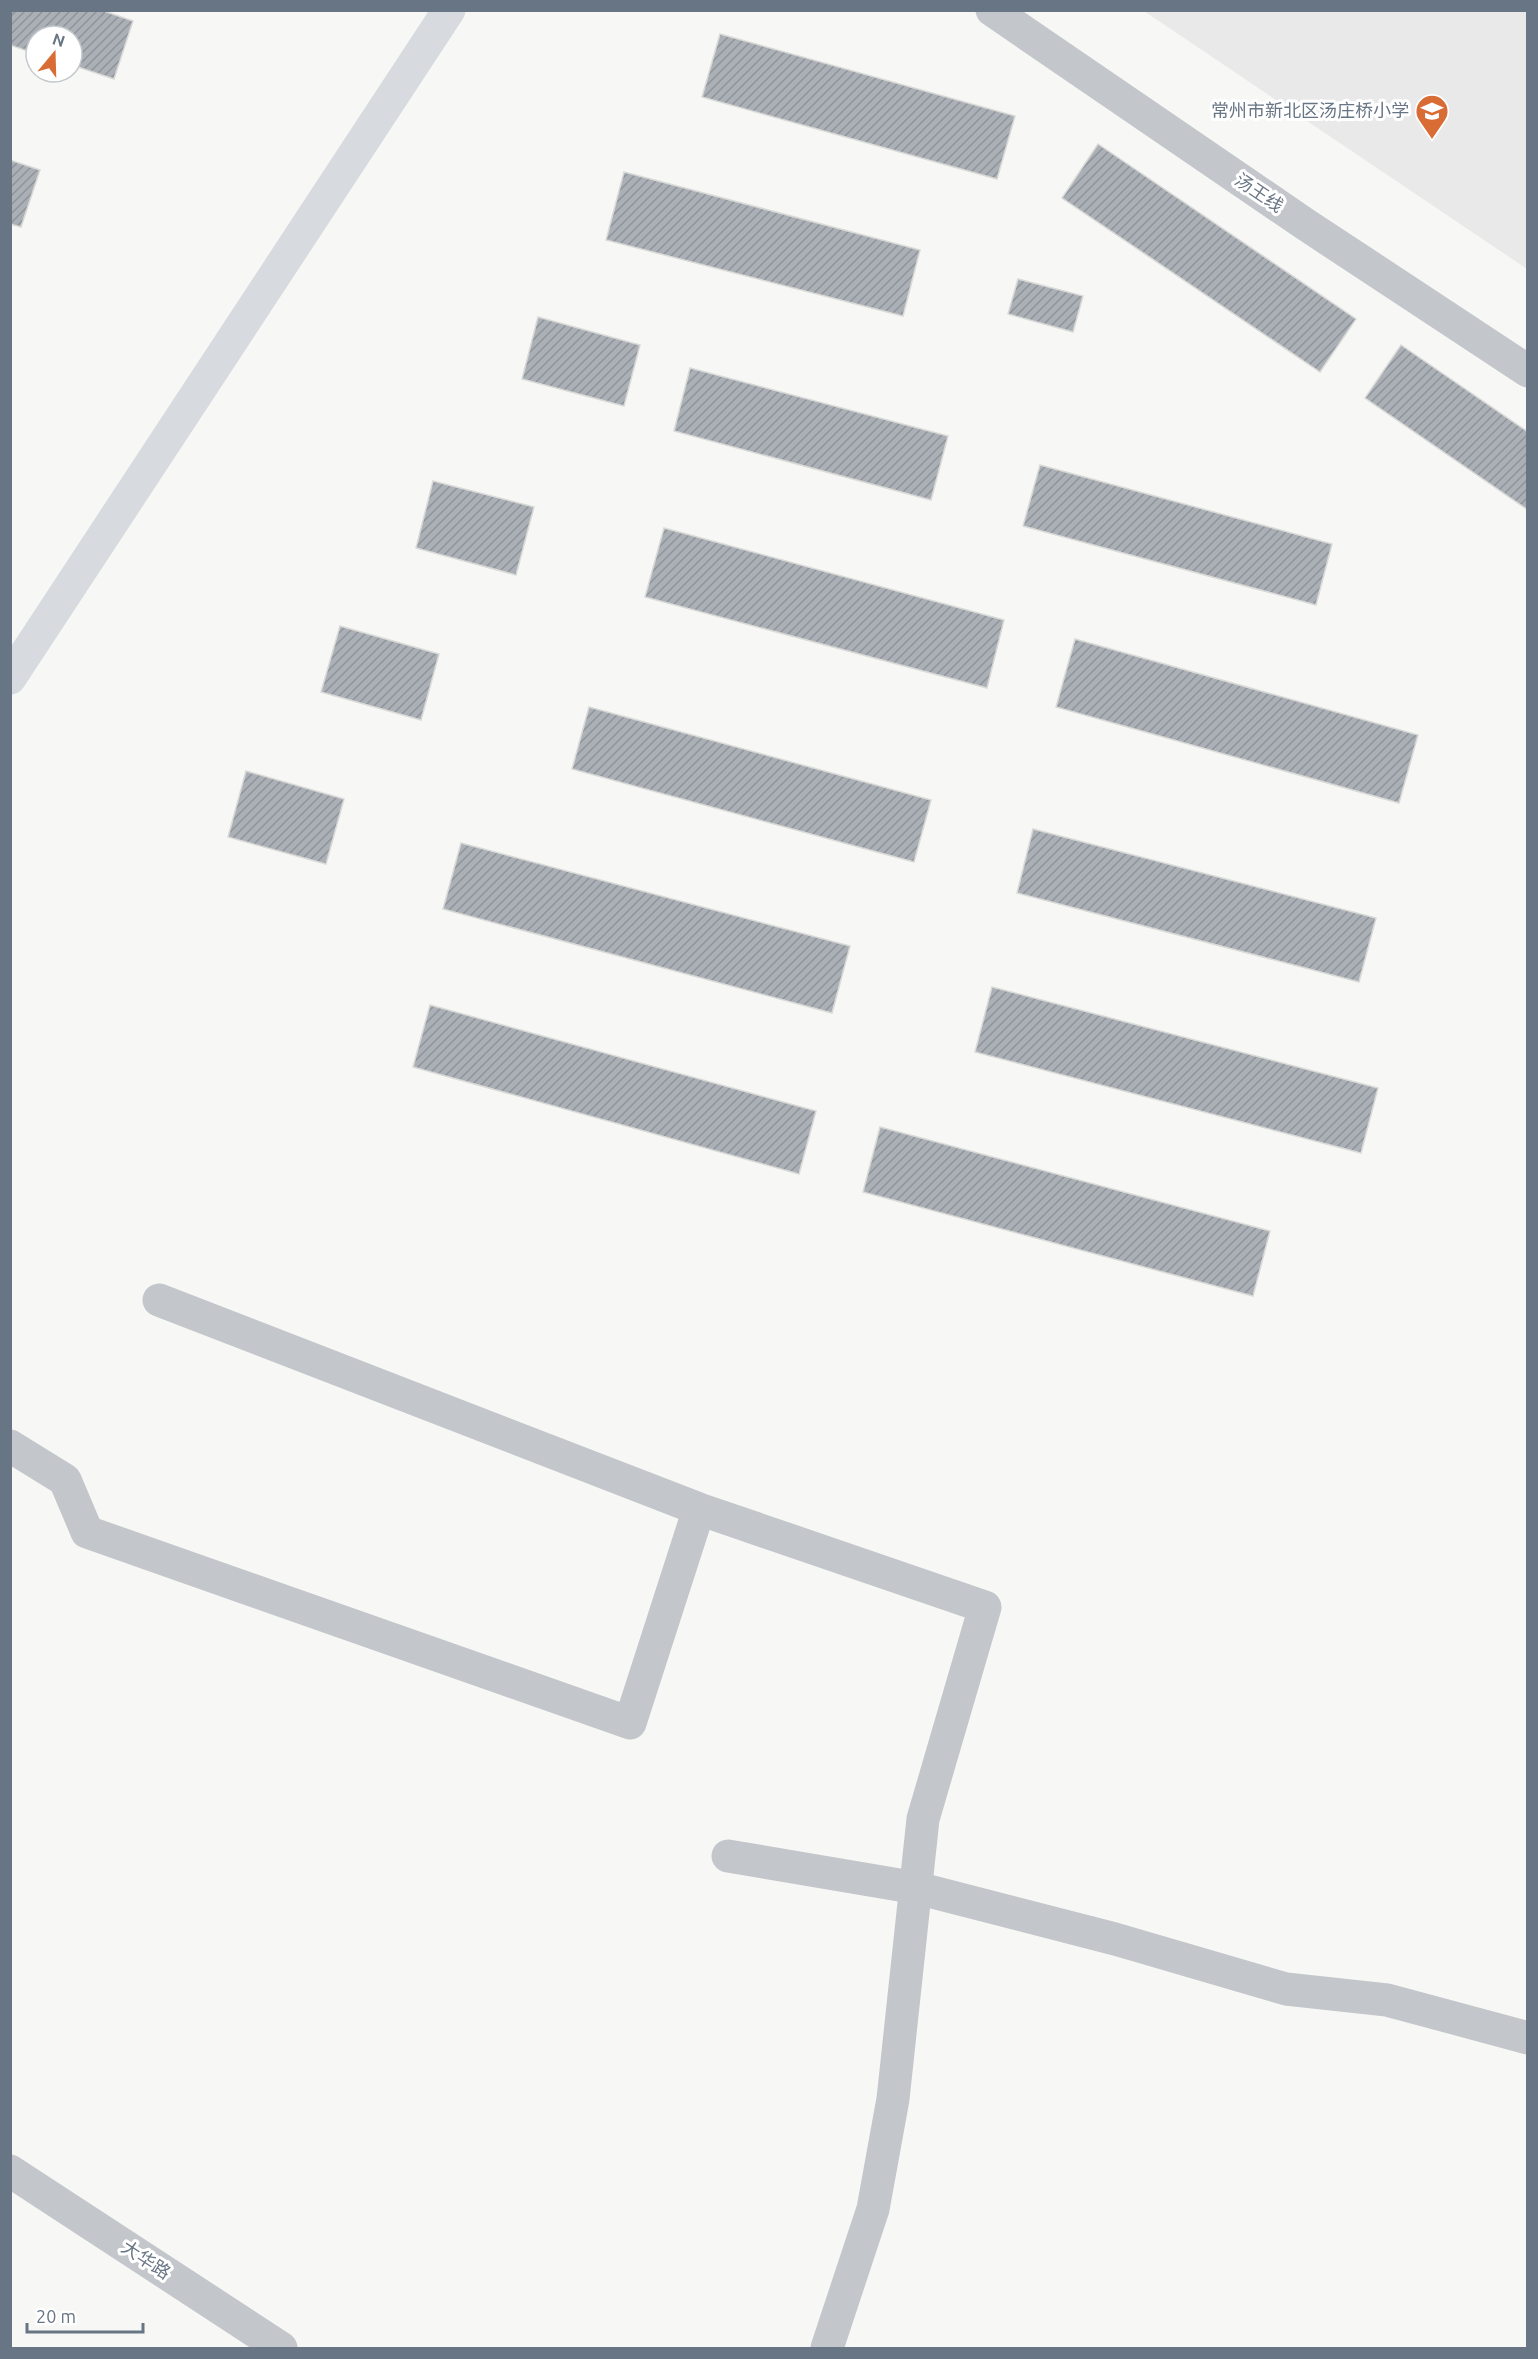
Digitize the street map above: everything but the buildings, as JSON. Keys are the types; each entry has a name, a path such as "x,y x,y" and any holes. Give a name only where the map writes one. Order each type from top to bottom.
{"main road":[{"path":"10,678 449,10"}],"street":[{"name":"汤王线","path":"992,10 1305,224 1527,371"},
{"path":"159,1300 699,1509 985,1607 923,1819 893,2099 873,2209 827,2349"},
{"path":"10,1446 65,1480 87,1532 630,1723 699,1509"},
{"path":"728,1856 917,1888 1115,1939 1286,1989 1387,2000 1527,2038"},
{"name":"大华路","path":"10,2171 281,2349"}],"shaded area":[{"name":"常州市新北区汤庄桥小学","path":"1144,11 1527,11 1527,269"}],"place":[{"name":"常州市新北区汤庄桥小学","path":"1432,140"}]}
